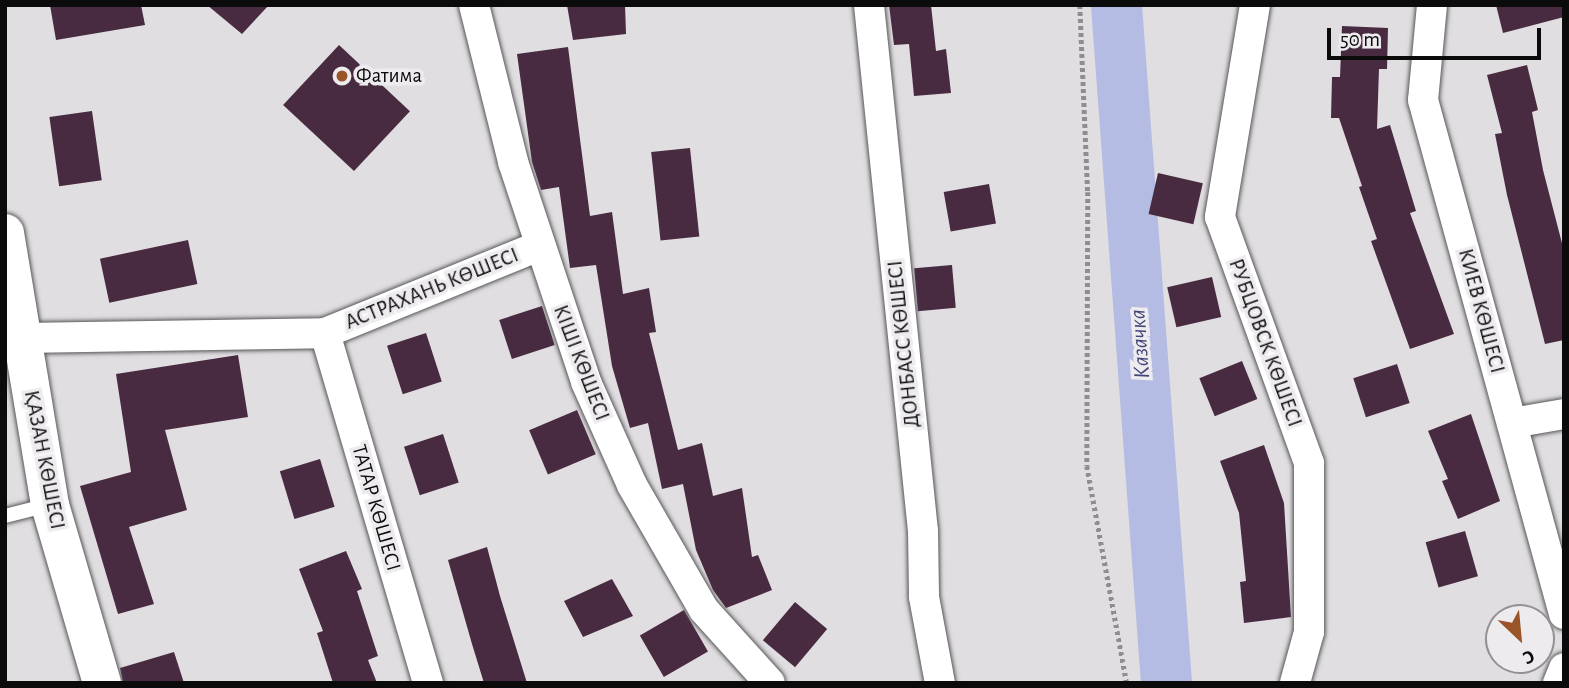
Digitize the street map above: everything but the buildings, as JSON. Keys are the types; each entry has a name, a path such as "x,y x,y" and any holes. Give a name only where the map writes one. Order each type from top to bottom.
{"street":[{"name":"КІШІ КӨШЕСІ","path":"474,5 539,246 586,382 632,485 704,610 770,683"},
{"name":"ДОНБАСС КӨШЕСІ","path":"869,5 923,531 924,597 940,683"},
{"name":"РУБЦОВСК КӨШЕСІ","path":"1255,5 1220,217 1309,463 1309,632 1295,683"},
{"name":"КИЕВ КӨШЕСІ","path":"1432,5 1423,100 1564,614"},
{"name":"ҚАЗАН КӨШЕСІ","path":"5,233 50,505 102,683"},
{"name":"АСТРАХАНЬ КӨШЕСІ","path":"325,332 539,246"},
{"path":"21,338 325,332"},
{"name":"ТАТАР КӨШЕСІ","path":"325,332 428,683"},
{"path":"1512,423 1564,414"},
{"path":"1558,683 1564,668"}],"lane":[{"path":"5,516 50,505"}],"path":[{"path":"1080,5 1088,192 1087,466 1127,683"}],"waterway":[{"name":"Казачка","path":"1116,5 1166,683"}],"place":[{"name":"Фатима","path":"342,76"}]}
